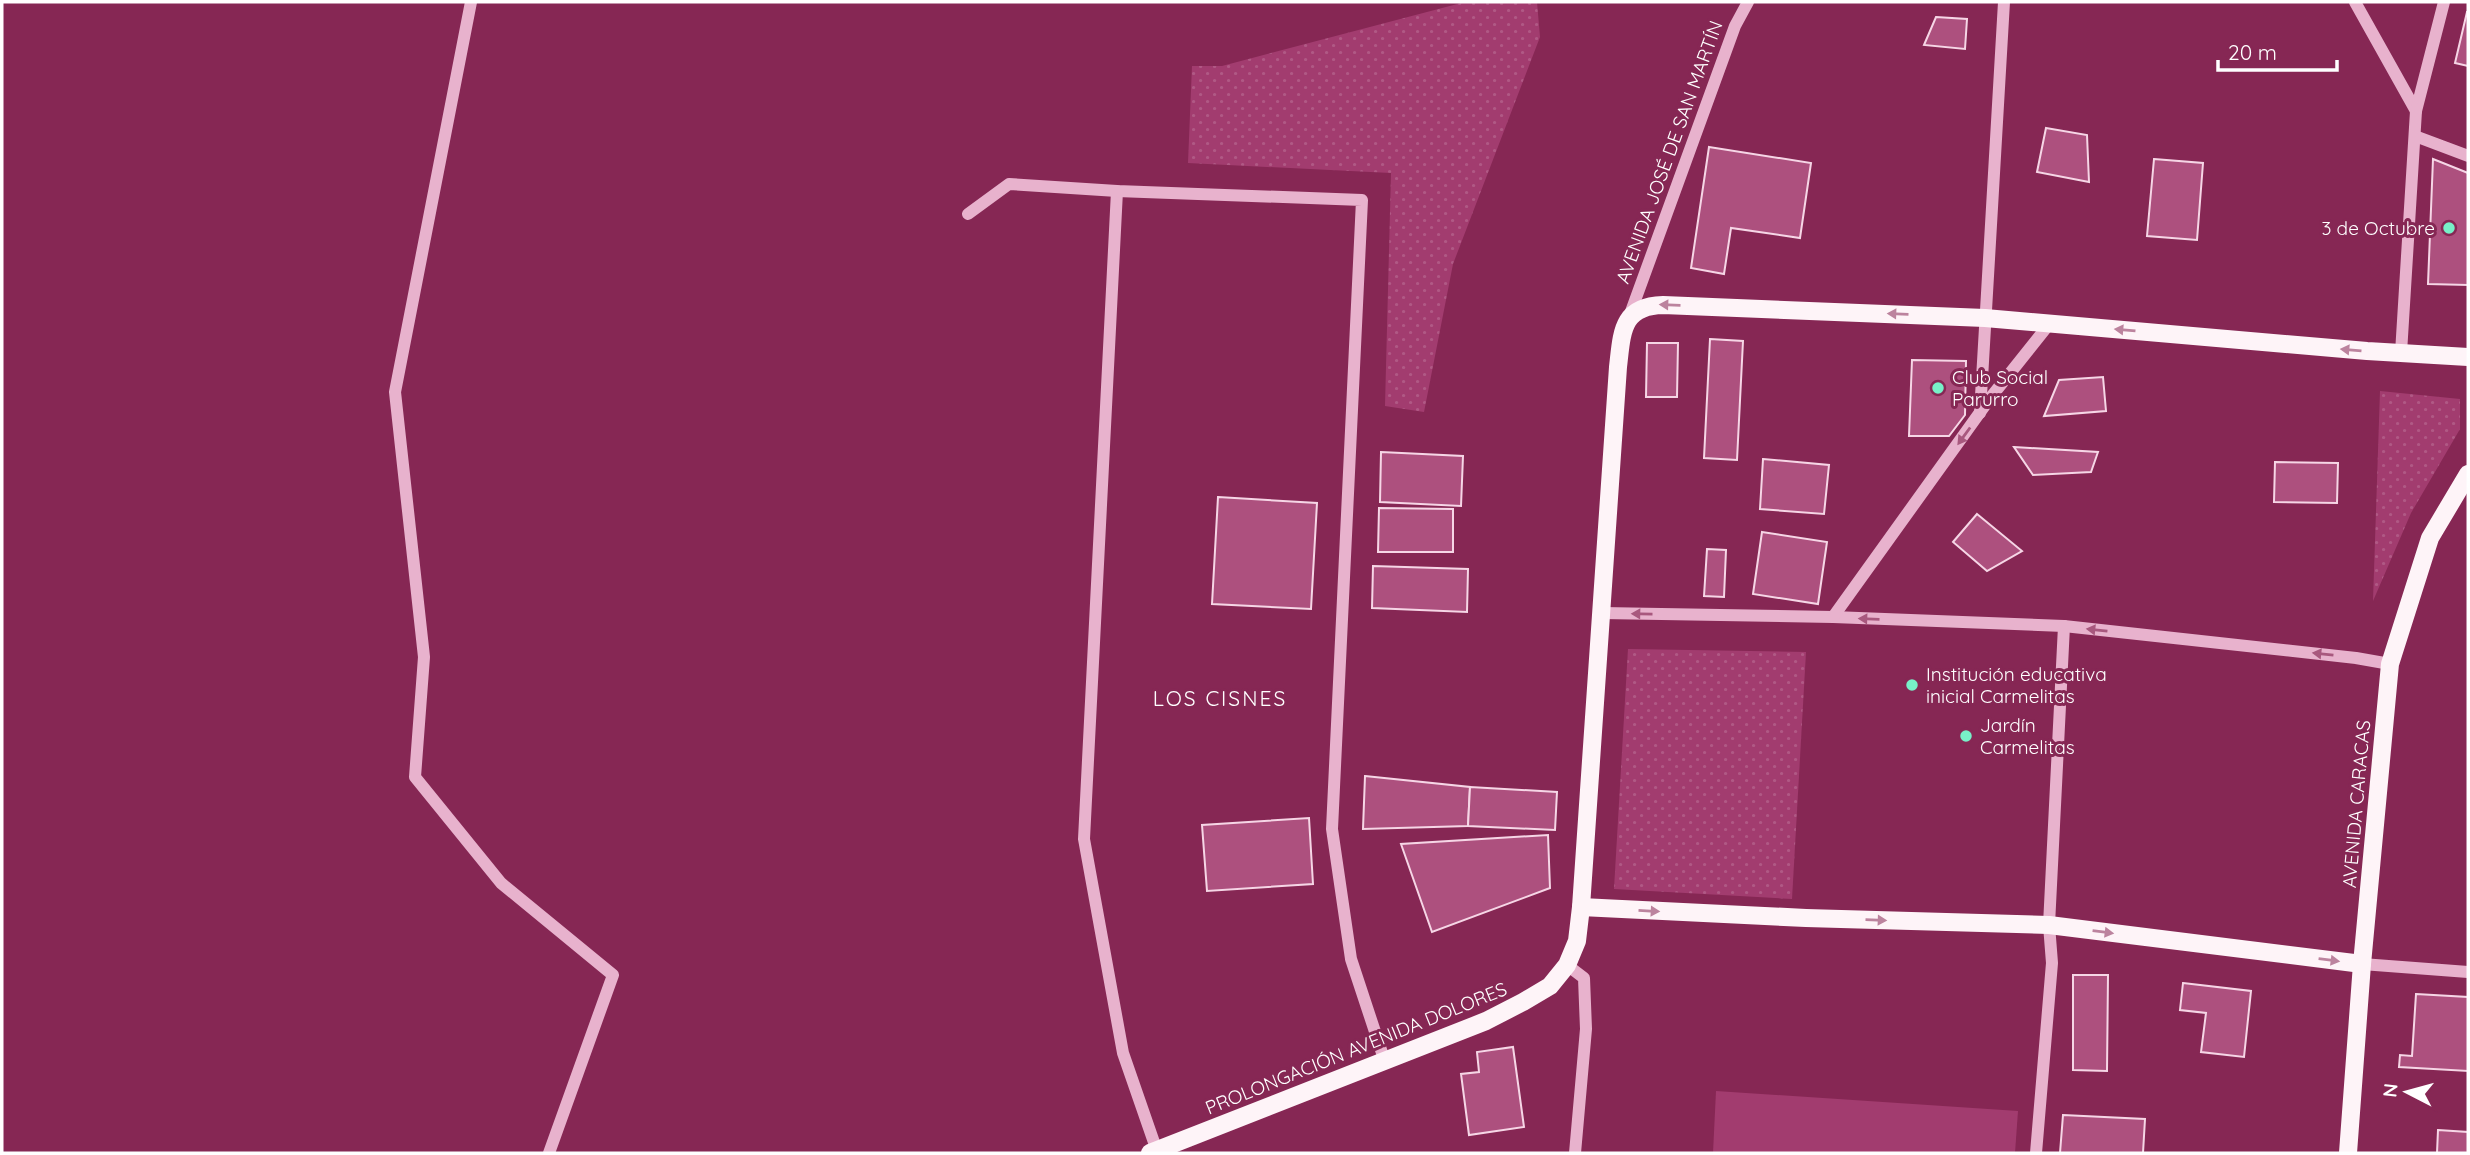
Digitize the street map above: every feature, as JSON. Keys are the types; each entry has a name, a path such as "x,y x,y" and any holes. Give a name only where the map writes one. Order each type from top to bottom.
{"main road":[{"path":"1567,965 1577,940 1581,908 1621,339 1629,318 1644,306 1985,318 2468,357"},
{"name":"AVENIDA CARACAS","path":"2348,1153 2362,964 2390,664 2430,538 2468,474"},
{"path":"1581,908 1819,919 2049,925 2362,964"},
{"name":"PROLONGACIÓN AVENIDA DOLORES","path":"1153,1152 1486,1021 1550,986 1567,965"}],"street":[{"path":"471,2 395,392 424,657 415,777 501,883 613,975 549,1153"},
{"name":"AVENIDA JOSÉ DE SAN MARTÍN","path":"1629,318 1735,26 1748,2"},
{"path":"1980,413 2004,2"},
{"path":"2355,2 2416,111"},
{"path":"2401,353 2416,111 2444,2"},
{"path":"2414,136 2468,156"},
{"path":"968,214 1009,184 1117,191 1362,200 1332,829 1352,959 1385,1062"},
{"path":"1117,191 1084,839 1123,1053 1153,1152"},
{"path":"1833,617 1980,413 2050,323"},
{"path":"1602,613 1833,617 2064,626 2356,657 2390,664"},
{"path":"2036,1153 2052,963 2049,925 2064,626"},
{"path":"2362,964 2468,972"},
{"path":"1567,965 1584,978 1586,1003 1575,1153"}],"shaded area":[{"path":"1465,2 1537,2 1540,37 1453,264 1424,412 1385,406 1391,173 1188,163 1192,66 1222,66"},
{"path":"2380,391 2460,399 2460,429 2411,513 2373,601"},
{"path":"1628,649 1806,652 1792,899 1614,889"},
{"path":"1716,1091 2018,1111 2015,1153 1713,1153"}],"building":[{"path":"2468,12 2468,66 2455,63"},
{"path":"1936,17 1967,19 1965,49 1924,45"},
{"path":"2046,128 2087,135 2089,182 2037,172"},
{"path":"1709,147 1811,163 1800,238 1731,228 1724,274 1691,268"},
{"path":"2154,159 2203,163 2197,240 2147,236"},
{"name":"3 de Octubre","path":"2433,159 2468,173 2468,285 2428,284"},
{"path":"1710,339 1743,341 1737,460 1704,458"},
{"path":"1647,343 1678,343 1677,397 1646,397"},
{"name":"Club Social Parurro","path":"1912,360 1966,361 1965,415 1949,436 1909,436"},
{"path":"2103,377 2106,411 2044,416 2059,380"},
{"path":"2014,447 2098,452 2091,472 2033,475"},
{"path":"1381,452 1463,456 1461,506 1380,502"},
{"path":"1763,459 1829,465 1824,514 1760,509"},
{"path":"2275,462 2338,463 2337,503 2274,502"},
{"path":"1218,497 1317,503 1311,609 1212,604"},
{"path":"1379,508 1453,509 1453,552 1378,552"},
{"path":"1977,514 2022,551 1987,571 1953,542"},
{"path":"1762,532 1827,542 1818,604 1753,594"},
{"path":"1707,549 1726,550 1724,597 1704,596"},
{"path":"1373,566 1468,569 1467,612 1372,608"},
{"path":"1365,776 1470,787 1468,826 1363,829"},
{"path":"1470,787 1557,792 1555,830 1468,826"},
{"path":"1309,818 1313,884 1207,891 1202,825"},
{"path":"1548,835 1550,888 1432,932 1401,844"},
{"path":"2073,975 2108,975 2107,1071 2073,1070"},
{"path":"2183,983 2251,991 2244,1057 2201,1052 2206,1013 2180,1010"},
{"path":"2416,994 2468,997 2468,1071 2399,1067 2400,1055 2412,1056"},
{"path":"1513,1047 1524,1127 1469,1135 1461,1074 1479,1072 1477,1052"},
{"path":"2063,1115 2145,1119 2143,1153 2060,1153"},
{"path":"2438,1130 2468,1132 2468,1153 2437,1153"}],"place":[{"name":"3 de Octubre","path":"2449,228"},
{"name":"Club Social Parurro","path":"1938,388"},
{"name":"Institución educativa inicial Carmelitas","path":"1912,685"},
{"name":"Jardín Carmelitas","path":"1966,736"}],"district":[{"name":"LOS CISNES","path":"1220,699"}]}
